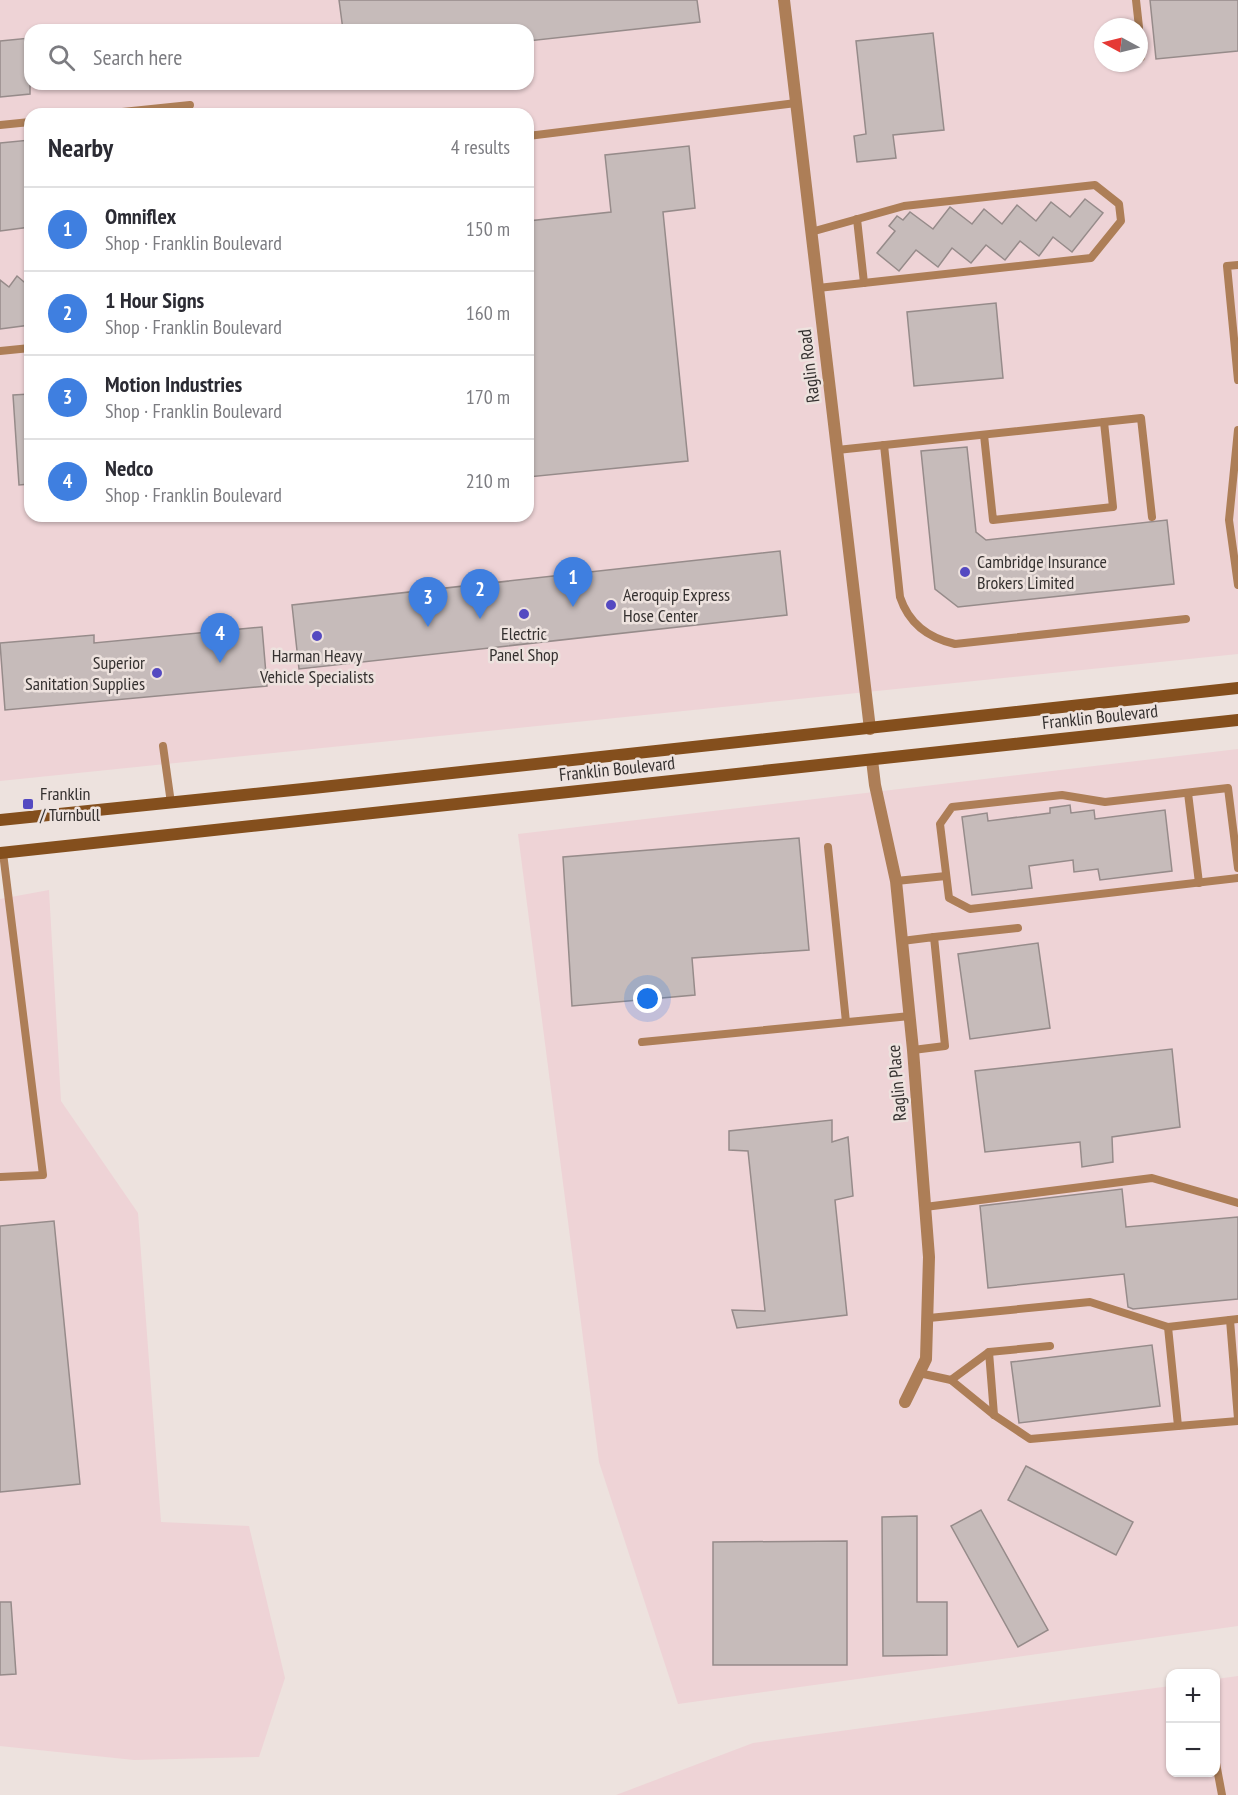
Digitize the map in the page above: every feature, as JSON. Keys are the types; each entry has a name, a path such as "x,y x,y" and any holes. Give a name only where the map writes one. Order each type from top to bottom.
{"main road":[{"name":"Franklin Boulevard","path":"0,820 1238,688"},
{"name":"Franklin Boulevard","path":"1,853 1238,720"}],"street":[{"name":"Raglin Road","path":"784,0 870,729"},
{"name":"Raglin Place","path":"872,760 875,785 896,882 913,1050 929,1257 926,1359 905,1402"}],"lane":[{"path":"1136,0 1138,18"},
{"path":"534,135 796,103"},
{"path":"161,108 190,105"},
{"path":"0,125 24,123"},
{"path":"812,232 904,206 1095,185 1119,204 1121,221 1091,258 818,288"},
{"path":"857,219 864,283"},
{"path":"1238,265 1227,266 1238,380"},
{"path":"0,351 24,349"},
{"path":"837,450 1141,418 1152,517"},
{"path":"984,435 993,520 1060,513 1113,507 1104,422"},
{"path":"1238,430 1229,520 1238,585"},
{"path":"884,445 900,597 914,623 931,637 955,644 1186,619"},
{"path":"163,746 171,803"},
{"path":"1238,868 1228,788 1105,802 1062,795 952,807 940,824 949,898 970,909 1238,878"},
{"path":"1188,793 1199,883"},
{"path":"828,847 846,1022"},
{"path":"0,1178 43,1175 1,853"},
{"path":"896,882 946,876"},
{"path":"902,941 1018,928"},
{"path":"913,1050 945,1046 934,937"},
{"path":"642,1042 910,1016"},
{"path":"925,1207 1152,1178 1238,1203"},
{"path":"919,1373 951,1380 994,1415 1030,1439 1238,1420 1234,1319 1168,1327 1090,1302 928,1318"},
{"path":"1168,1327 1178,1426"},
{"path":"951,1380 989,1352 1050,1347"},
{"path":"989,1352 994,1415"},
{"path":"1218,1777 1222,1795"}],"shaded area":[{"path":"0,0 1238,0 1238,654 0,781"},
{"path":"1238,749 1238,1626 678,1704 599,1462 518,834"},
{"path":"49,890 61,1101 138,1213 161,1522 249,1526 285,1678 259,1757 134,1760 0,1746 0,899"},
{"path":"1238,1676 1238,1795 616,1795 753,1743 1166,1687 1166,1777 1220,1777 1220,1678"}],"building":[{"path":"339,0 697,0 700,22 534,40 534,24 342,24"},
{"path":"1150,0 1238,0 1238,51 1156,59"},
{"path":"933,33 944,130 893,135 896,158 857,162 854,136 866,134 856,41"},
{"path":"24,39 24,90 30,90 30,94 0,97 0,41"},
{"path":"24,141 24,228 0,231 0,143"},
{"path":"689,146 695,208 663,212 688,461 534,476 534,220 611,212 605,155"},
{"path":"1085,199 1103,213 1072,252 1053,237 1039,256 1020,241 1005,260 986,245 971,263 952,248 938,267 916,250 899,271 877,253 895,231 889,226 897,216 903,220 910,212 933,229 950,207 972,224 984,209 1002,224 1017,205 1036,221 1051,202 1070,217"},
{"path":"17,276 24,282 24,326 0,329 0,280 9,287"},
{"path":"996,303 1003,378 914,386 907,312"},
{"path":"24,394 24,485 19,485 13,395"},
{"path":"967,447 976,532 986,540 1167,520 1174,584 958,607 935,589 921,451"},
{"path":"780,551 787,615 299,669 292,605"},
{"path":"262,627 267,686 5,710 0,643 94,635 94,643"},
{"path":"1070,805 1071,813 1094,810 1095,819 1165,810 1172,871 1100,880 1098,869 1074,872 1073,860 1029,866 1032,888 972,895 962,817 987,813 988,821 1050,813 1050,808"},
{"path":"799,838 809,950 692,958 695,995 572,1006 563,857"},
{"path":"1038,943 1050,1028 970,1039 958,954"},
{"path":"1172,1049 1180,1127 1112,1137 1113,1162 1082,1167 1080,1142 985,1152 975,1071"},
{"path":"832,1120 832,1142 848,1137 853,1196 835,1200 847,1315 737,1328 732,1310 765,1311 748,1151 729,1150 729,1131"},
{"path":"1122,1189 1126,1227 1238,1217 1238,1299 1133,1309 1128,1307 1124,1274 988,1288 980,1206"},
{"path":"54,1221 80,1484 0,1492 0,1226"},
{"path":"1152,1345 1160,1406 1019,1423 1011,1362"},
{"path":"1026,1466 1133,1522 1116,1555 1008,1500"},
{"path":"981,1510 1048,1630 1018,1647 951,1526"},
{"path":"917,1516 917,1602 947,1602 947,1655 883,1656 882,1517"},
{"path":"847,1541 847,1665 713,1665 713,1542"},
{"path":"0,1602 11,1602 16,1674 0,1675"}],"place":[{"name":"Cambridge Insurance Brokers Limited","path":"965,572"},
{"name":"Aeroquip Express Hose Center","path":"611,605"},
{"name":"Omniflex","path":"573,607"},
{"name":"Electric Panel Shop","path":"524,614"},
{"name":"1 Hour Signs","path":"480,619"},
{"name":"Motion Industries","path":"428,627"},
{"name":"Harman Heavy Vehicle Specialists","path":"317,636"},
{"name":"Nedco","path":"220,663"},
{"name":"Superior Sanitation Supplies","path":"157,673"},
{"name":"Franklin / Turnbull","path":"28,804"}]}
